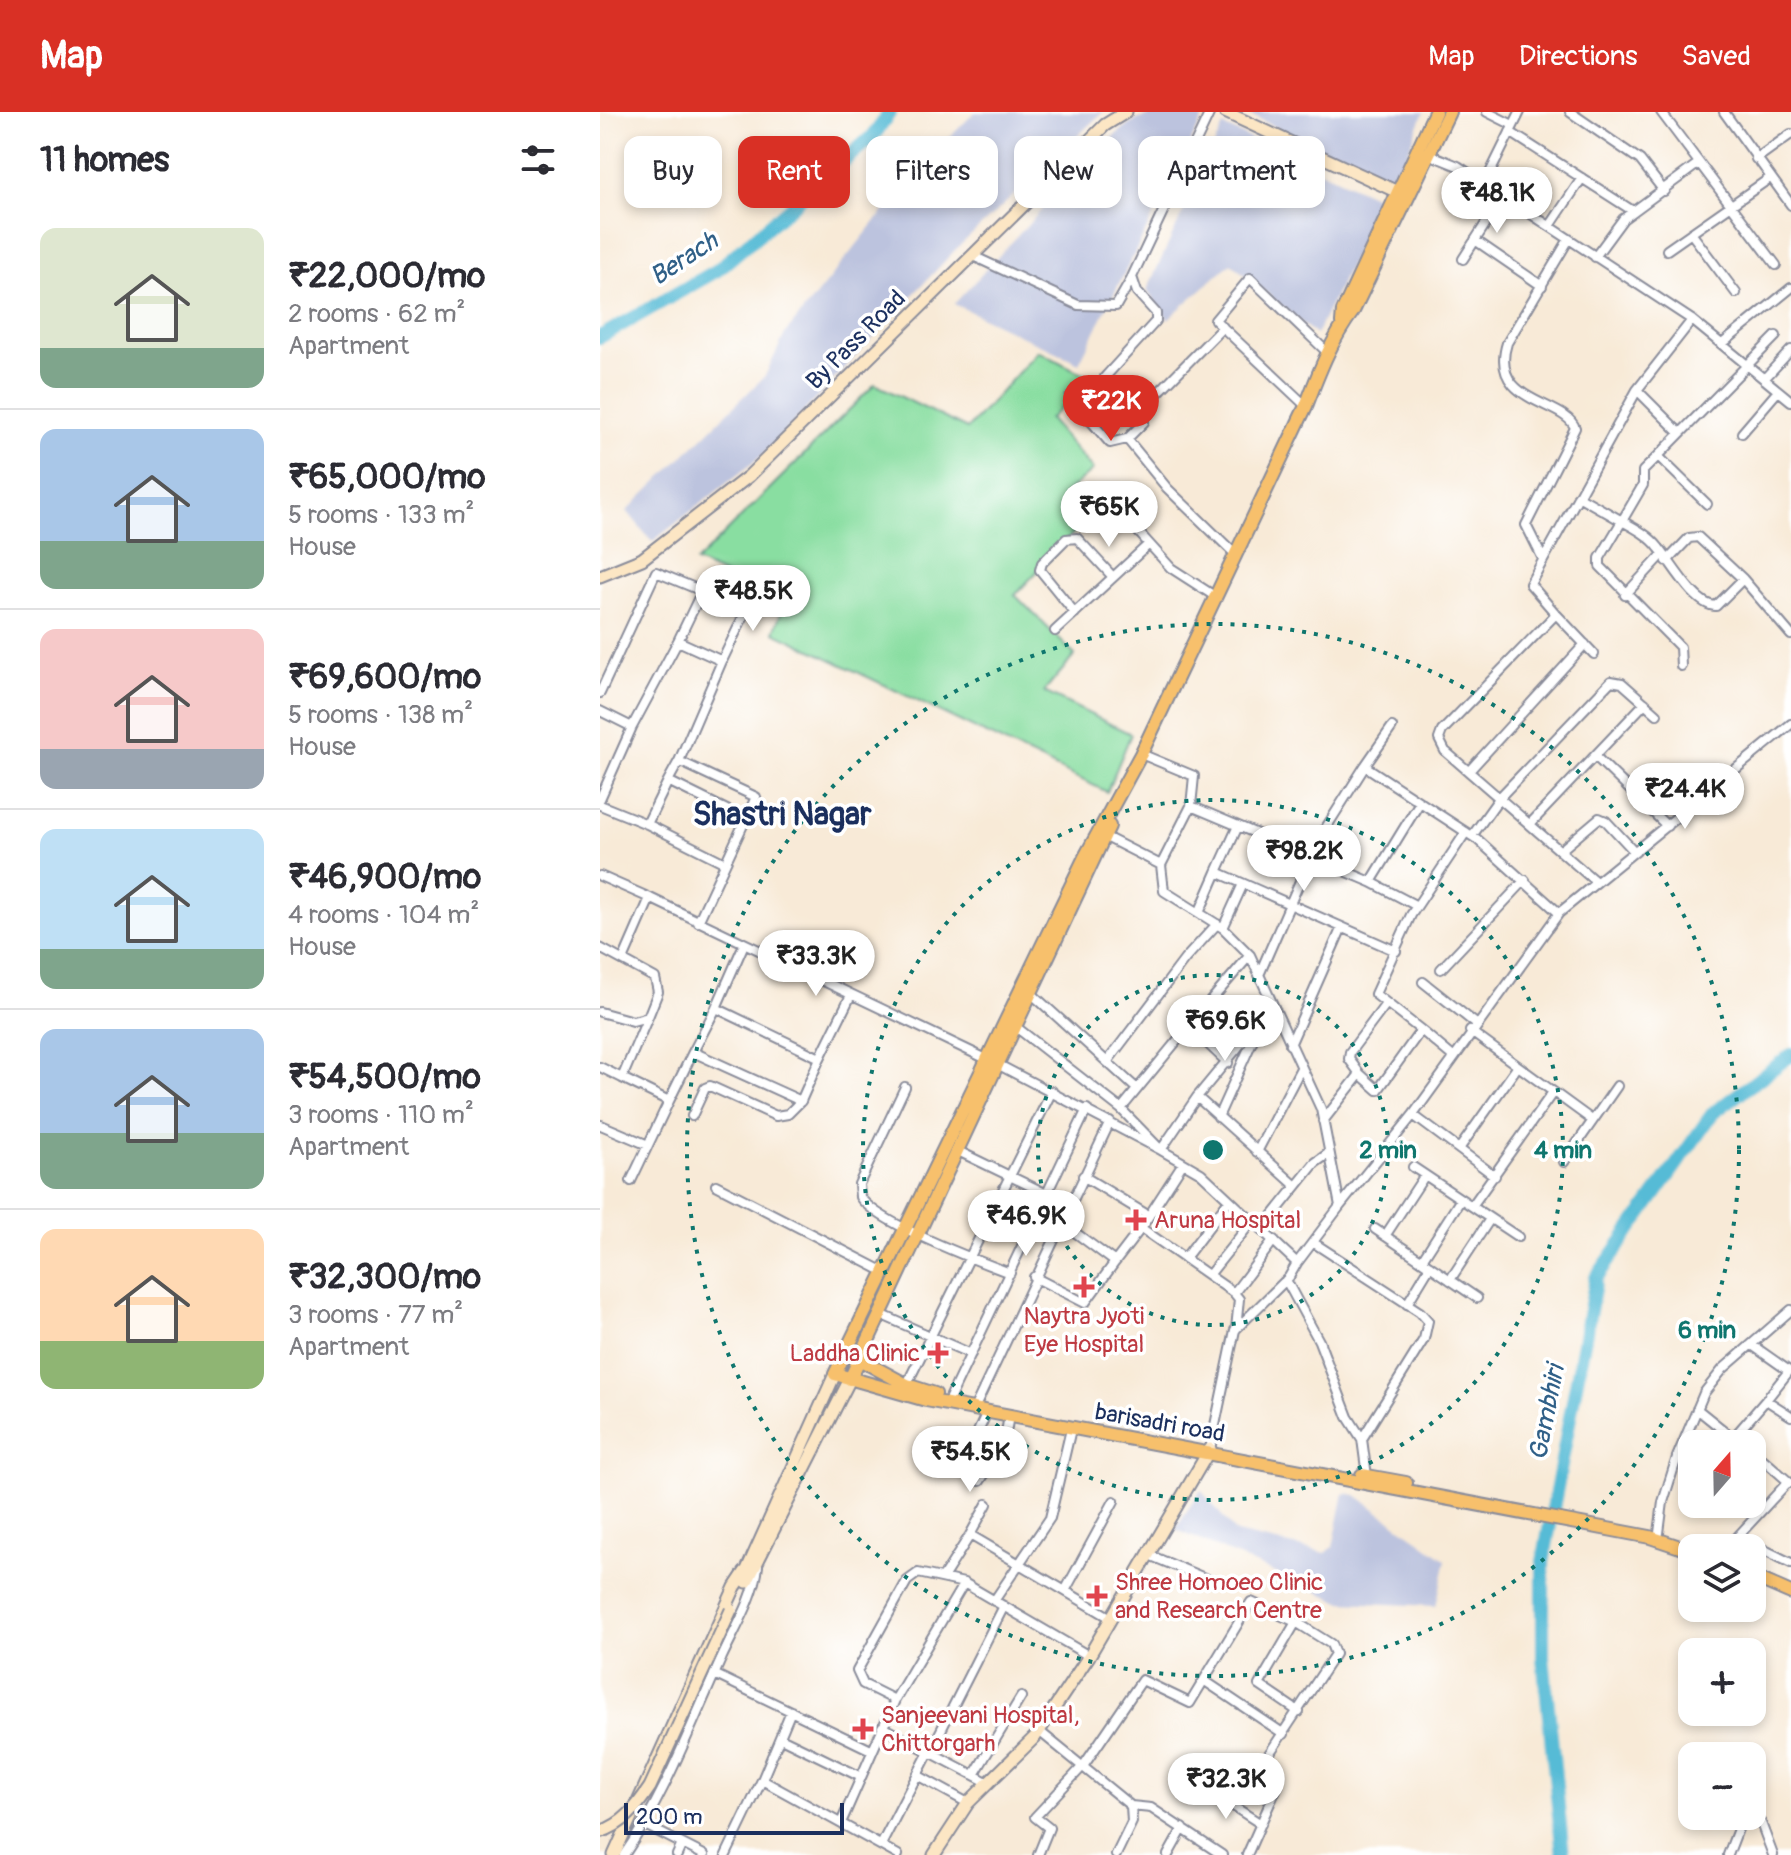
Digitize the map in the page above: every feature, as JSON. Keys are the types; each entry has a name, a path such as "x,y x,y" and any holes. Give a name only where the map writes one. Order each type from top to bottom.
{"main road":[{"path":"1423,152 1435,112"},
{"path":"835,1374 885,1272 958,1151 1114,808 1306,406 1327,352 1342,323 1353,311 1423,152 1449,112"},
{"path":"850,1379 985,1059 1102,835"},
{"path":"846,1352 904,1390"},
{"name":"barisadri road","path":"835,1374 1076,1428"},
{"name":"barisadri road","path":"904,1390 923,1391 948,1401"},
{"name":"barisadri road","path":"979,1408 1383,1483"},
{"name":"barisadri road","path":"1209,1452 1367,1476 1383,1483"},
{"path":"1383,1483 1659,1533 1678,1541"},
{"path":"1383,1483 1650,1537 1678,1546"},
{"path":"1766,1582 1791,1593"}],"street":[{"name":"By Pass Road","path":"600,576 646,556 764,463 1105,125 1126,112"},
{"path":"973,256 1078,305 1116,306 1210,112"},
{"path":"1225,112 1403,195"},
{"path":"1487,112 1633,211"},
{"path":"1485,183 1520,112"},
{"path":"1661,112 1776,265"},
{"path":"1724,112 1791,205"},
{"path":"1573,113 1640,160 1664,191"},
{"path":"1756,159 1791,134"},
{"path":"1423,152 1458,166 1692,320 1791,401"},
{"path":"1595,257 1633,211 1699,163"},
{"path":"1550,226 1582,178"},
{"path":"1667,250 1770,178"},
{"path":"1463,259 1504,195"},
{"path":"1691,233 1736,293"},
{"path":"1543,559 1526,525 1575,428 1570,419 1532,402 1510,379 1502,357 1507,343 1569,239"},
{"path":"1475,240 1542,286"},
{"path":"1070,397 1110,443 1127,439 1144,422 1139,412 1105,377 1157,319 1137,292 1132,277"},
{"path":"1306,406 1215,320 1250,278 1327,352"},
{"path":"1722,344 1791,288"},
{"path":"1780,298 1791,306"},
{"path":"1594,654 1530,587 1637,390 1692,320"},
{"path":"1139,412 1223,327"},
{"path":"1681,666 1680,647 1602,571 1599,562 1643,485 1643,471 1745,363 1776,336"},
{"path":"1764,379 1791,350"},
{"path":"1637,390 1680,433"},
{"path":"1742,433 1778,391"},
{"path":"1127,439 1167,488 1236,555"},
{"path":"1658,456 1707,504"},
{"path":"1578,496 1652,540 1712,607 1743,579"},
{"path":"1123,515 1171,568 1216,597"},
{"path":"1625,595 1665,557 1689,538 1698,537 1743,579 1791,635"},
{"path":"1075,613 1040,570 1042,563 1066,539 1077,538 1113,577"},
{"path":"1055,631 1149,544"},
{"path":"600,799 632,727 702,591 656,572 646,556"},
{"path":"600,693 656,572"},
{"path":"647,824 679,761 756,590"},
{"path":"1556,614 1440,734 1440,745 1596,882"},
{"path":"678,641 722,661"},
{"path":"1470,770 1585,644"},
{"path":"1452,1056 1375,994 1417,906 1500,797 1611,681 1622,683 1657,714"},
{"path":"1530,824 1645,703"},
{"path":"600,711 632,727"},
{"path":"1235,1330 1286,1280 1413,1115 1452,1056 1559,913 1791,724"},
{"path":"1259,975 1310,856 1392,727"},
{"path":"1141,754 1194,776 1191,806 1161,865 1164,891 1220,926 1250,955 1323,1121 1340,1206"},
{"path":"1596,757 1667,826"},
{"path":"679,761 756,797 698,922"},
{"path":"1365,766 1469,834 1559,913"},
{"path":"668,781 745,819"},
{"path":"1371,882 1420,802"},
{"path":"600,805 647,824 725,863"},
{"path":"1191,806 1371,882 1417,906"},
{"path":"1560,851 1599,818 1606,821 1634,851"},
{"path":"1199,913 1238,826"},
{"path":"1102,835 1161,865"},
{"path":"1217,872 1396,951"},
{"path":"600,876 999,1065 1161,1150 1201,1173 1297,1263"},
{"path":"1441,969 1525,880"},
{"path":"1107,1062 1176,971 1220,926 1243,884"},
{"path":"623,960 650,898"},
{"path":"1290,1045 1342,927"},
{"path":"631,1181 744,944"},
{"path":"600,948 646,971 657,982 658,992 622,1078"},
{"path":"1121,1109 1250,955"},
{"path":"1423,982 1518,1066 1592,1120"},
{"path":"1031,993 1137,1089"},
{"path":"692,1116 705,1088 710,1086 776,1116 788,1114 801,1101 850,997"},
{"path":"1386,1004 1350,1052 1349,1059 1378,1090 1421,1030"},
{"path":"1218,1117 1272,1006"},
{"path":"716,1008 820,1058"},
{"path":"600,1012 633,1021 648,1017"},
{"path":"1161,1150 1197,1097 1261,1024"},
{"path":"1189,1026 1228,1063"},
{"path":"1016,1027 1121,1109 1161,1150"},
{"path":"693,1052 801,1101"},
{"path":"1459,1149 1518,1066"},
{"path":"600,1067 669,1101"},
{"path":"1257,1152 1301,1068"},
{"path":"1323,1121 1360,1074"},
{"path":"1564,1162 1617,1086"},
{"path":"905,1087 858,1191 863,1202 874,1211 969,1258 1010,1273"},
{"path":"904,1390 1052,1091"},
{"path":"1472,1206 1553,1092"},
{"path":"1197,1097 1296,1186"},
{"path":"948,1401 1087,1109"},
{"path":"1413,1115 1495,1176"},
{"path":"1009,1416 1004,1443 980,1481 961,1469 979,1408 1034,1277 1110,1122"},
{"path":"601,1125 648,1145"},
{"path":"958,1151 1045,1198 1063,1218 1115,1262"},
{"path":"1262,1229 1296,1186 1329,1153"},
{"path":"1034,1277 1085,1303 1141,1228 1183,1163"},
{"path":"1413,1167 1518,1237"},
{"path":"1385,1236 1425,1175"},
{"path":"1083,1176 1149,1216"},
{"path":"716,1185 885,1272"},
{"path":"1407,1304 1461,1199"},
{"path":"1185,1258 1229,1200"},
{"path":"1450,1280 1490,1219"},
{"path":"1209,1275 1253,1220"},
{"path":"934,1855 968,1803 1039,1731 1089,1656 1209,1452 1239,1299 1141,1228"},
{"path":"1375,1229 1477,1298"},
{"path":"1234,1293 1274,1240"},
{"path":"1314,1243 1426,1317 1427,1333 1362,1439"},
{"path":"1286,1280 1319,1341 1343,1406 1362,1439 1367,1476"},
{"path":"1659,1533 1663,1502 1697,1409 1723,1369 1791,1310"},
{"path":"880,1314 971,1354"},
{"path":"1697,1409 1733,1438 1740,1435 1790,1371 1752,1345"},
{"path":"731,1610 758,1562 835,1374"},
{"path":"614,1855 642,1786 735,1587 850,1379"},
{"path":"1766,1400 1791,1416"},
{"path":"994,1601 1050,1518 1076,1428"},
{"path":"1744,1534 1789,1483 1766,1462"},
{"path":"1065,1591 1114,1501"},
{"path":"944,1576 987,1504"},
{"path":"970,1535 1111,1618"},
{"path":"1766,1551 1791,1563"},
{"path":"1149,1555 1214,1582"},
{"path":"624,1855 643,1824 714,1674 756,1578 758,1562"},
{"path":"600,1832 619,1824 636,1809 650,1787 731,1610 745,1572"},
{"path":"895,1700 863,1684 857,1675 859,1666 907,1581 918,1573 944,1576 964,1583 1089,1656"},
{"path":"841,1823 859,1776 895,1700 964,1583"},
{"path":"1038,1855 1049,1828 1035,1817 1084,1765 1142,1680 1186,1704 1193,1701 1251,1602 1296,1622 1331,1644 1335,1654 1266,1761 1278,1785 1247,1855"},
{"path":"881,1845 1004,1606"},
{"path":"1296,1622 1259,1685 1299,1712"},
{"path":"714,1674 871,1750"},
{"path":"1205,1681 1284,1734"},
{"path":"974,1775 1021,1697"},
{"path":"726,1855 791,1711"},
{"path":"882,1727 989,1783"},
{"path":"1039,1731 1131,1806 1151,1808 1222,1855"},
{"path":"781,1738 859,1776"},
{"path":"917,1775 968,1803"},
{"path":"762,1780 898,1855"},
{"path":"1208,1790 1261,1824"},
{"path":"1116,1855 1132,1822 1131,1806"},
{"path":"643,1824 704,1855"},
{"path":"1168,1855 1183,1828"},
{"path":"1728,1855 1738,1830"},
{"path":"1764,1830 1773,1855"},
{"path":"677,1855 682,1844"}],"shaded area":[{"path":"975,112 1103,112 1077,136 1014,136 1014,195 955,250 764,454 652,542 627,511 765,376 785,334 886,208 998,208 998,136 951,136"},
{"path":"1162,112 1203,118 1194,136 1138,136 1138,208 1157,208 1079,363 954,304 1043,208 1122,208 1122,136 1114,136 1136,120"},
{"path":"1244,112 1424,112 1397,179 1386,179 1325,150 1325,136 1295,136"},
{"path":"1223,126 1245,136 1218,136"},
{"path":"1325,173 1381,199 1316,335 1231,263 1168,319 1147,290 1185,208 1325,208"},
{"path":"1201,1490 1236,1533 1326,1553 1333,1547 1344,1493 1356,1495 1446,1560 1436,1606 1341,1602 1175,1529"}],"green space":[{"path":"1038,351 1091,378 1049,419 1093,470 1062,496 1086,520 1015,595 1075,655 1044,692 1131,734 1107,792 774,632 785,602 696,562 875,384 967,429"}],"waterway":[{"name":"Berach","path":"600,337 716,271 874,135 890,112"},
{"name":"Gambhiri","path":"1563,1855 1543,1657 1543,1562 1596,1278 1713,1113 1791,1055"}],"place":[{"name":"Aruna Hospital","path":"1136,1220"},
{"name":"Naytra Jyoti Eye Hospital","path":"1084,1287"},
{"name":"Laddha Clinic","path":"938,1353"},
{"name":"Shree Homoeo Clinic and Research Centre","path":"1097,1596"},
{"name":"Sanjeevani Hospital, Chittorgarh","path":"863,1729"}],"district":[{"name":"Shastri Nagar","path":"782,815"}]}
